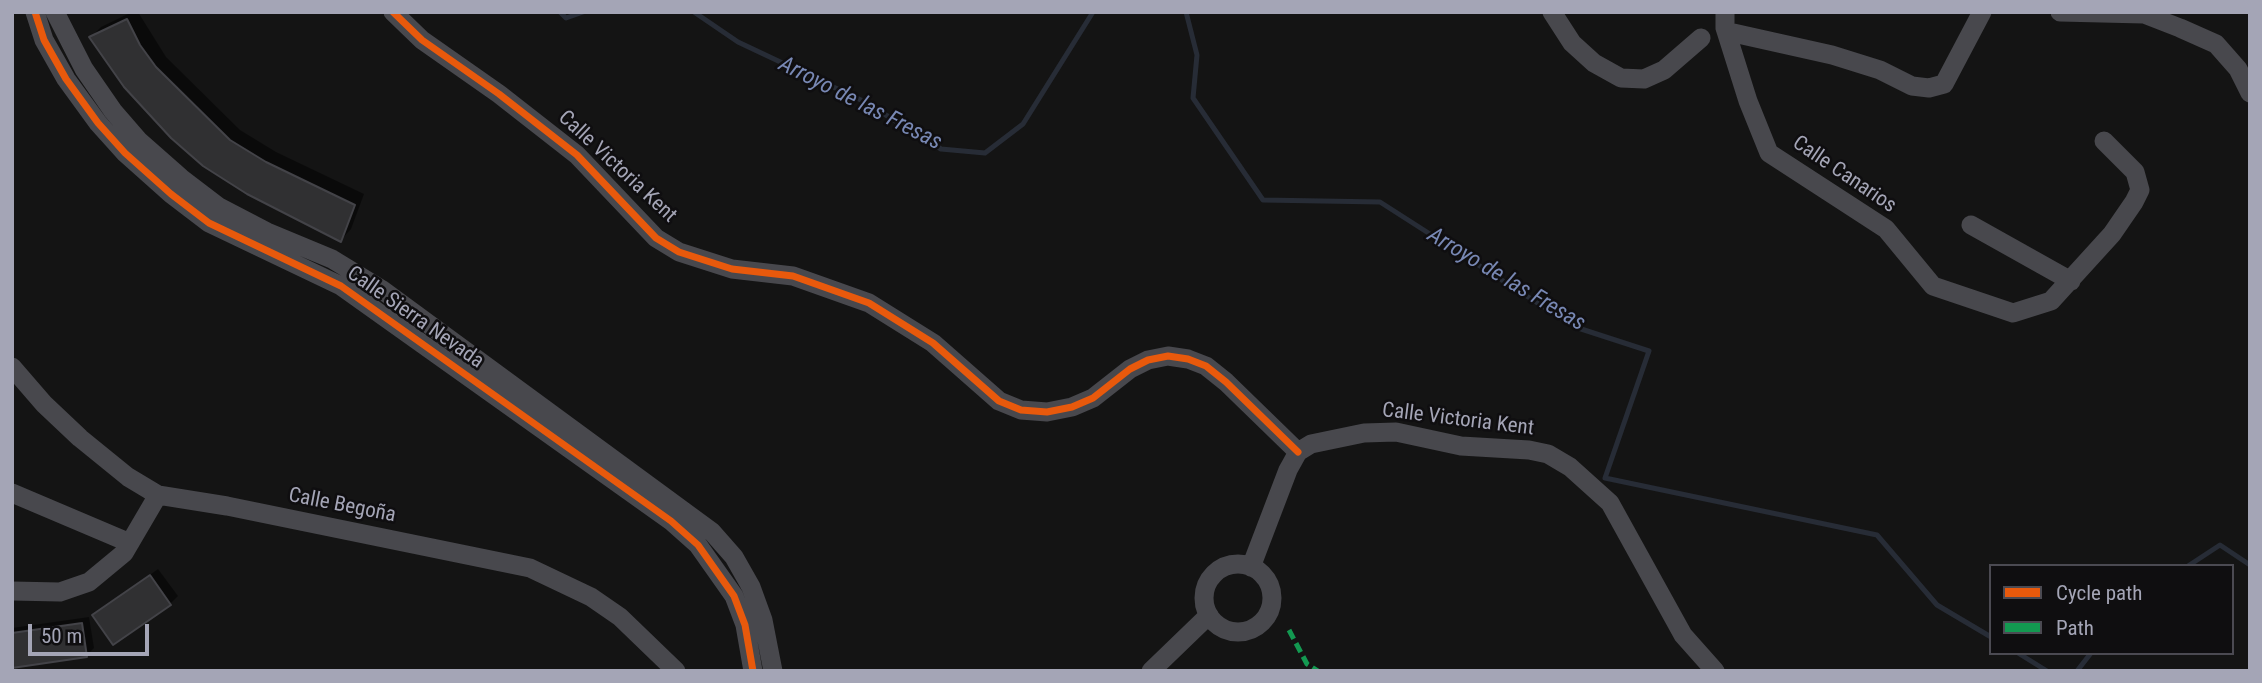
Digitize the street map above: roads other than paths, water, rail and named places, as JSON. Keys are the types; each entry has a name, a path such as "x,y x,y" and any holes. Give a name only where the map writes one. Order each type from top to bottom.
{"street":[{"name":"Calle Sierra Nevada","path":"36,12 44,40 66,79 98,123 125,153 171,194 209,223 341,286 671,521 698,545 734,596 745,625 754,671"},
{"name":"Calle Sierra Nevada","path":"55,12 83,69 113,111 139,141 181,178 219,206 267,232 332,259 381,289 712,532 734,557 751,587 763,620 773,671"},
{"name":"Calle Victoria Kent","path":"393,12 422,40 568,148 656,238 679,252 706,263 793,276 869,303 933,343 999,401 1021,410 1047,412 1072,407 1093,398 1130,369 1148,360 1168,356 1188,359 1206,366 1298,452 1335,438 1396,432 1461,446 1529,450 1548,454 1570,467 1610,503 1683,635 1715,671"},
{"path":"1552,12 1572,43 1594,63 1621,78 1644,79 1664,70 1701,38"},
{"path":"1725,20 1729,32 1832,55 1880,70 1912,86 1929,88 1944,84 1982,12"},
{"path":"2060,12 2144,14 2180,28 2216,44 2238,69 2250,93"},
{"name":"Calle Canarios","path":"1725,20 1748,101 1769,153 1886,229 1933,286 2013,313 2051,301 2112,234 2140,190 2134,172 2104,141"},
{"path":"1971,225 2071,281"},
{"name":"Calle Begoña","path":"12,367 44,404 80,438 128,477 158,495 227,506 530,568 591,597 620,617 676,671"},
{"path":"1251,567 1298,452"},
{"path":"12,493 130,543"},
{"path":"12,591 60,592 89,582 109,568 130,543 158,495"},
{"path":"1230,565 1251,567 1266,579 1272,597 1270,607 1260,624 1252,629 1233,631 1223,628 1209,615 1204,595 1212,576 1230,565"},
{"path":"1151,671 1209,615"}],"waterway":[{"name":"Arroyo de las Fresas","path":"560,12 566,18 583,12"},
{"name":"Arroyo de las Fresas","path":"694,12 738,42 863,101 941,149 985,153 1023,124 1093,12"},
{"name":"Arroyo de las Fresas","path":"1186,12 1197,55 1193,98 1263,200 1380,202 1575,327 1649,351 1605,478 1877,535 1937,605 1989,636"},
{"name":"Arroyo de las Fresas","path":"2191,564 2220,545 2250,565"},
{"name":"Arroyo de las Fresas","path":"2021,655 2047,671"},
{"name":"Arroyo de las Fresas","path":"2077,671 2089,655"}]}
